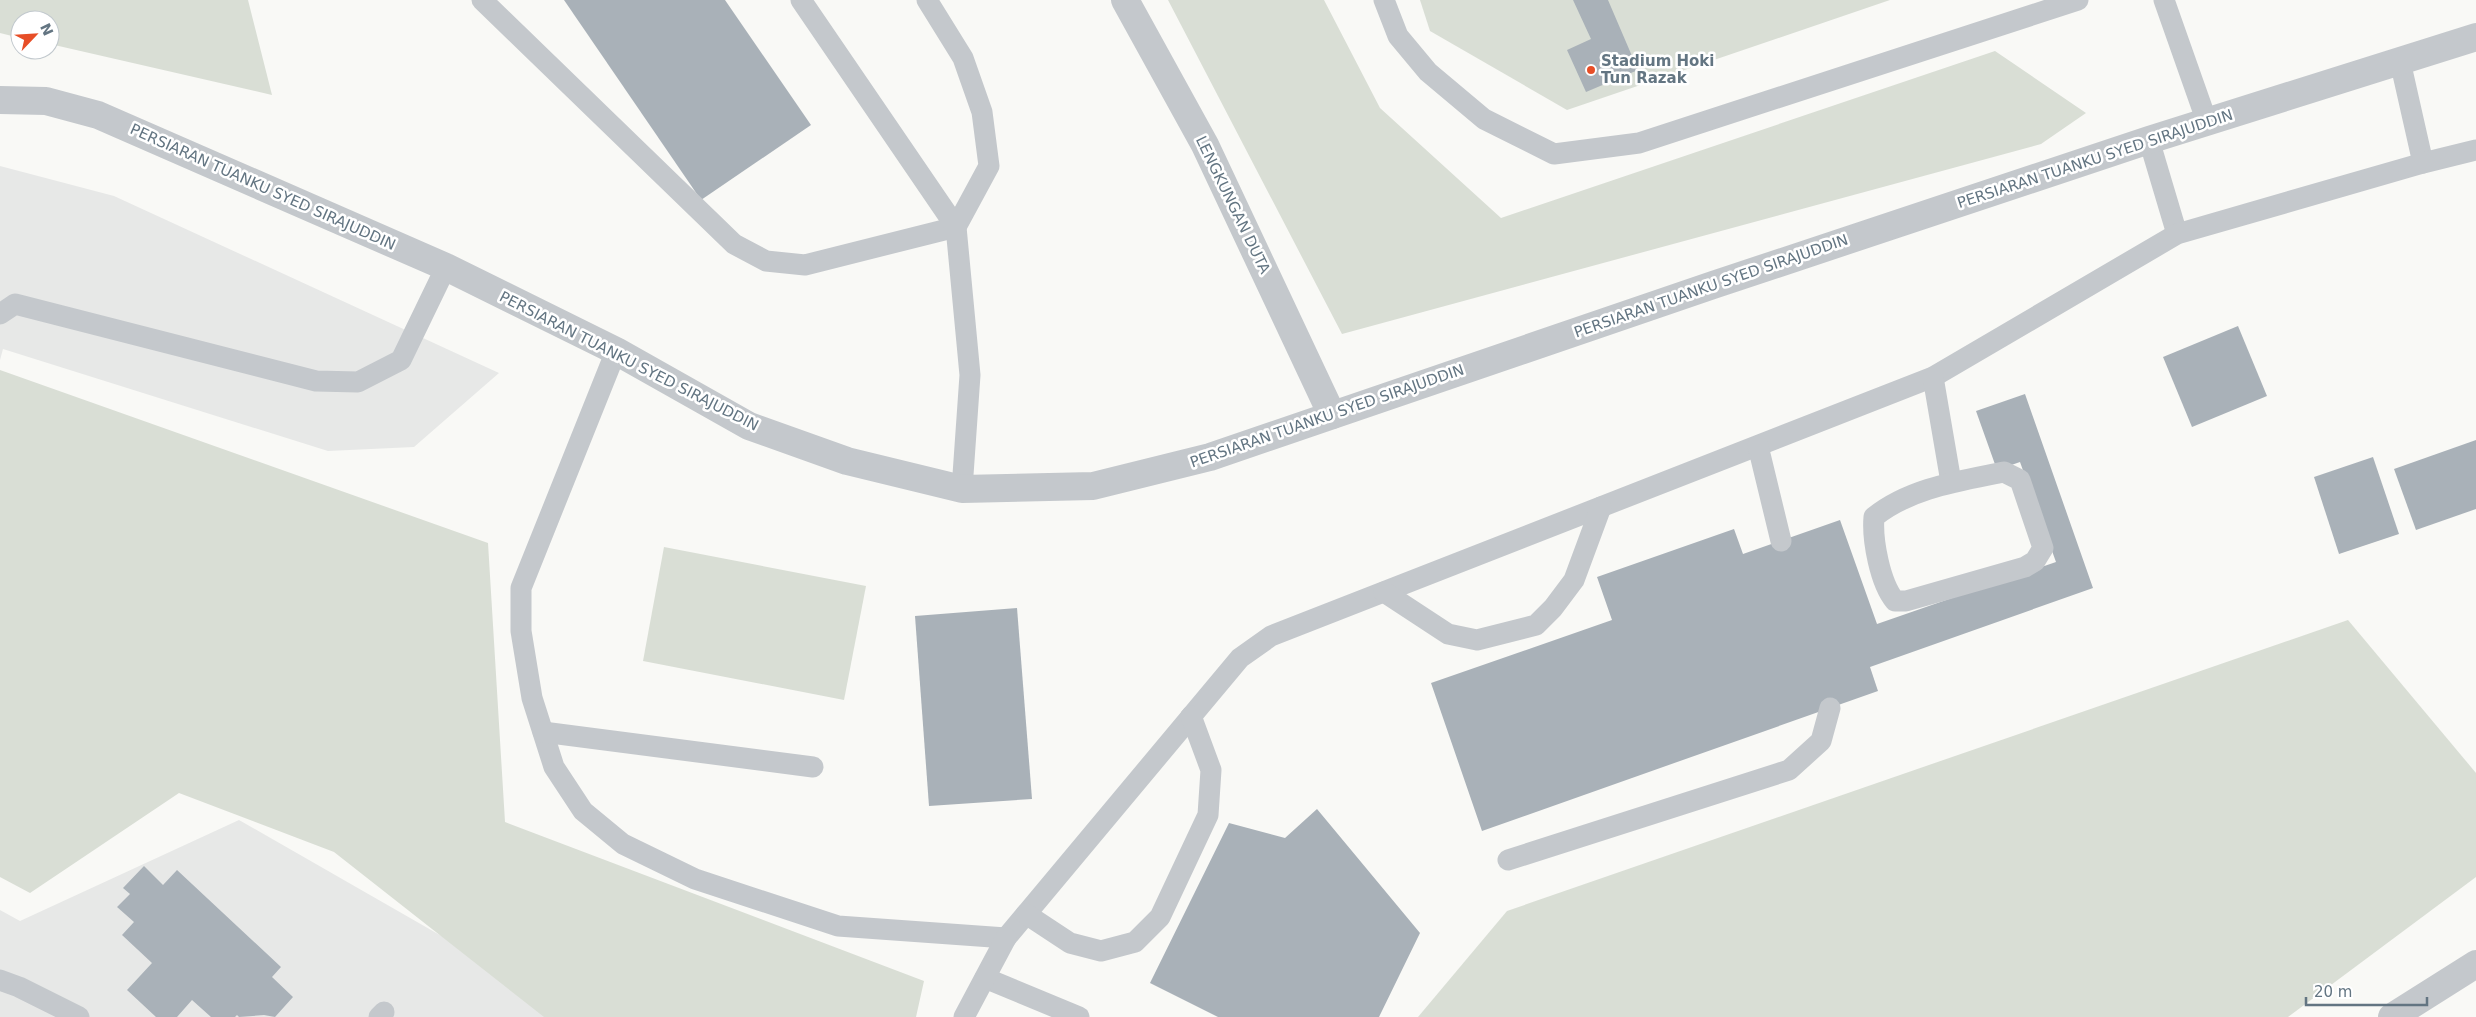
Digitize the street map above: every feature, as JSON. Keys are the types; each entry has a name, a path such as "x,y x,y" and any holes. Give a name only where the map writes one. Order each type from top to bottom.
{"street":[{"name":"LENGKUNGAN DUTA","path":"1126,0 1205,145 1332,415"},
{"name":"PERSIARAN TUANKU SYED SIRAJUDDIN","path":"0,100 46,101 98,115 446,267 616,351 749,426 846,460 962,489 1093,486 1210,457 2149,140 2476,37"},
{"path":"2392,1017 2476,964"}],"lane":[{"path":"482,0 734,244 766,261 805,265 956,227 988,166 982,112 962,58 927,0"},
{"path":"800,0 956,227 970,375 962,489"},
{"path":"1384,0 1398,36 1428,72 1484,119 1554,154 1639,143 2078,0"},
{"path":"2164,0 2207,122"},
{"path":"2400,61 2423,163"},
{"path":"2149,140 2177,234"},
{"path":"964,1017 1006,938 1240,658 1270,636 1933,377 2177,234 2423,163 2476,150"},
{"path":"0,314 16,304 316,381 358,382 401,360 446,267"},
{"path":"616,351 521,588 521,631 532,698 554,767 583,811 623,844 695,879 838,926 1006,938"},
{"path":"1933,377 1951,482"},
{"path":"1758,446 1781,541"},
{"path":"2004,472 2020,480 2043,548 2036,561 2025,567 1906,601 1895,600 1886,590 1873,531 1874,517 1890,504 1951,482 2004,472"},
{"path":"1384,592 1448,634 1477,640 1536,625 1553,608 1574,580 1602,506"},
{"path":"1508,860 1789,770 1821,741 1830,708"},
{"path":"1026,914 1070,943 1101,951 1135,942 1160,917 1208,815 1211,770 1192,716"},
{"path":"542,732 813,767"},
{"path":"984,978 1079,1017"},
{"path":"0,980 19,987 79,1017"}],"shaded area":[{"path":"0,0 248,0 272,95 60,46 60,10 10,10 10,36 0,33"},
{"path":"1168,0 1324,0 1380,108 1501,218 1995,51 2086,113 2041,144 1342,334"},
{"name":"Stadium Hoki Tun Razak","path":"1420,0 1890,0 1567,110 1430,31"},
{"path":"0,166 114,196 499,373 414,447 328,451 3,349 0,360"},
{"path":"0,370 488,543 505,822 924,981 916,1017 544,1017 334,852 179,793 30,893 0,877"},
{"path":"664,547 866,586 844,700 643,661"},
{"path":"2348,620 2476,773 2476,877 2288,1017 1418,1017 1507,911"},
{"path":"239,820 583,1017 0,1017 0,910 20,921"}],"building":[{"path":"564,0 725,0 811,125 701,200"},
{"path":"1573,0 1608,0 1638,70 1586,92 1567,50 1591,39"},
{"path":"2238,326 2267,396 2192,427 2163,357"},
{"path":"2025,394 2093,588 1870,667 1878,691 1482,831 1431,683 1612,620 1597,577 1734,529 1743,554 1840,520 1877,624 2056,562 2020,462 1997,470 1976,411"},
{"path":"2476,440 2476,509 2416,530 2394,469"},
{"path":"2373,457 2399,534 2339,554 2314,477"},
{"path":"1017,608 1032,799 929,806 915,616"},
{"path":"1317,809 1420,933 1379,1017 1218,1017 1150,983 1229,823 1285,838"},
{"path":"144,866 163,885 177,870 281,967 272,977 293,997 275,1017 264,1015 239,1017 237,1015 235,1017 211,1017 192,1000 177,1017 156,1017 127,990 152,963 122,935 134,922 117,907 130,894 123,888"}],"place":[{"name":"Stadium Hoki Tun Razak","path":"1591,70"}]}
